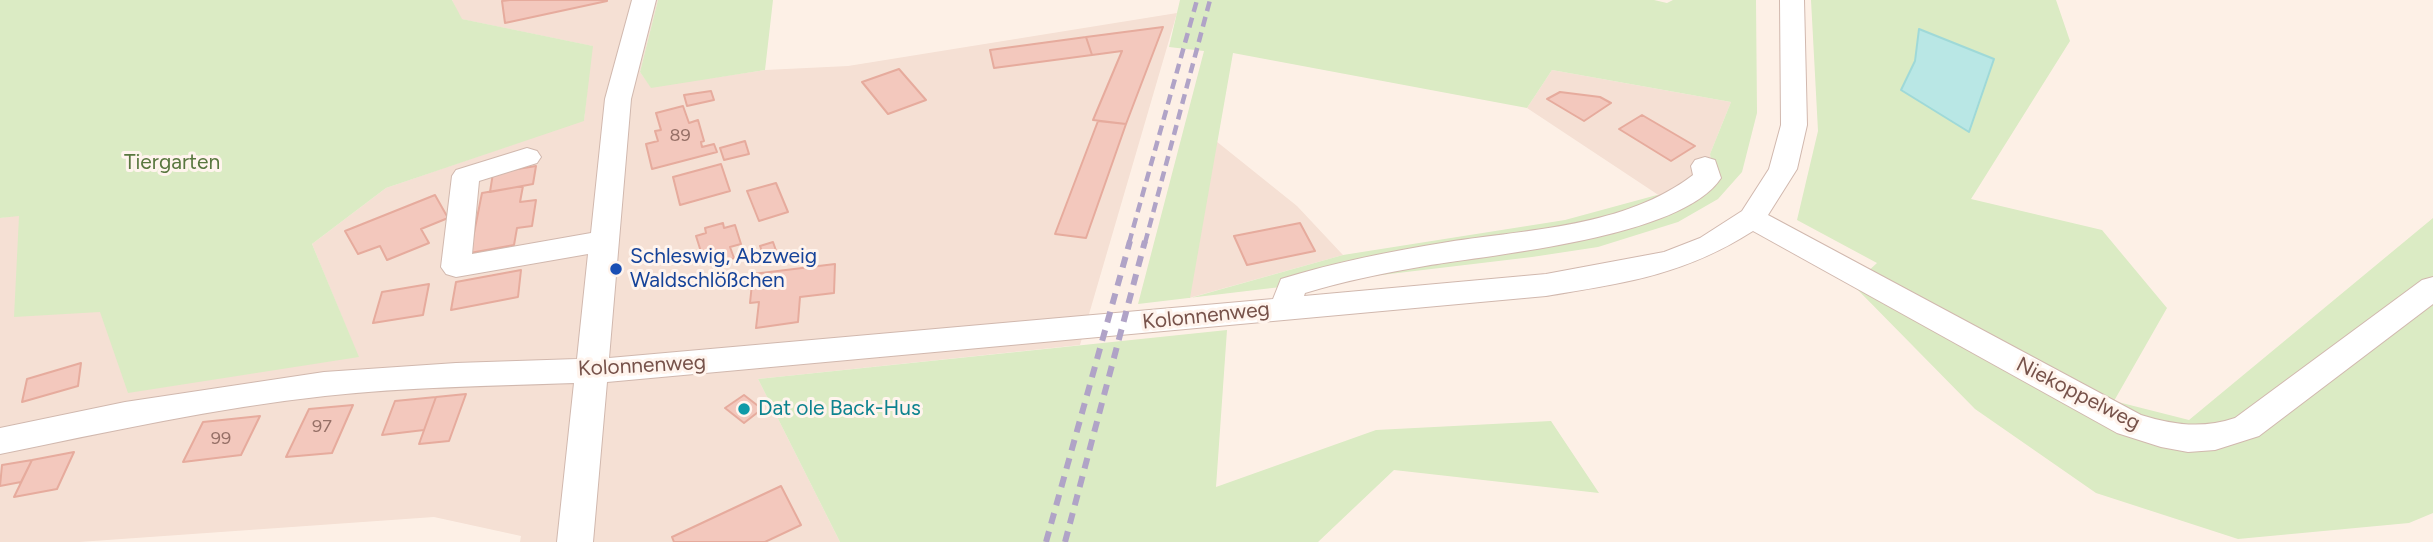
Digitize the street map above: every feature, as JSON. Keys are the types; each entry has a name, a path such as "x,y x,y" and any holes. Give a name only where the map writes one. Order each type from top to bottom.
{"street":[{"path":"575,542 618,99 644,0"},
{"name":"Kolonnenweg","path":"0,441 124,415 324,384 590,369 641,369 1546,285 1615,274 1671,261 1710,245 1752,218 1783,169 1794,125 1792,0"},
{"path":"527,157 466,176 456,267 604,241"},
{"name":"Kolonnenweg","path":"1286,308 1292,286 1334,272 1575,231 1635,216 1669,204 1694,190 1707,178 1705,166"},
{"name":"Niekoppelweg","path":"1752,218 2129,424 2188,440 2218,438 2247,427 2433,288"}],"shaded area":[{"path":"452,0 658,0 640,72 651,87 765,70 848,66 1177,13 1080,345 758,379 840,542 520,542 521,536 434,517 79,542 0,542 0,218 19,215 100,312 358,356 312,244 386,188 584,120 592,46 461,19"},
{"path":"1552,70 1731,102 1710,154 1714,176 1675,206 1527,108"},
{"path":"1216,141 1297,206 1343,255 1189,298"}],"green space":[{"name":"Tiergarten","path":"0,0 452,0 462,19 593,46 584,121 386,188 312,244 359,357 128,393 100,312 14,317 19,216 0,218"},
{"path":"658,0 773,0 765,70 651,88 640,72"},
{"path":"1180,0 1654,0 1667,3 1673,0 1756,0 1757,113 1742,172 1718,199 1678,222 1598,247 1191,298 1343,255 1565,220 1657,195 1675,206 1714,176 1710,154 1731,102 1552,70 1527,108 1233,53 1190,298 1138,304 1204,51 1169,47"},
{"path":"1811,0 2056,0 2070,41 1971,199 2102,230 2167,308 2114,401 2189,420 2433,218 2433,513 2409,523 2238,539 2096,493 1975,409 1853,285 1877,263 1797,220 1818,131","holes":["1920,29 1994,59 1982,89 1901,90 1915,61"]},
{"path":"1227,330 1216,487 1376,430 1551,421 1599,493 1394,470 1318,542 840,542 758,379"}],"water":[{"path":"1919,29 1994,59 1969,132 1901,90 1915,61"}],"building":[{"path":"502,1 607,1 505,23"},
{"path":"1163,27 1126,124 1093,120 1122,51 1092,55 1086,37"},
{"path":"1086,37 1092,55 994,68 990,50"},
{"path":"899,69 926,100 888,114 862,82"},
{"path":"711,91 714,100 687,106 684,95"},
{"path":"1560,92 1600,97 1611,103 1584,121 1547,99"},
{"path":"683,106 689,123 698,120 704,141 701,142 702,147 714,144 717,152 652,169 646,144 658,141 655,131 661,130 656,113"},
{"path":"1642,115 1695,146 1671,161 1619,129"},
{"path":"1098,121 1126,124 1086,238 1055,234"},
{"path":"745,141 749,154 724,160 720,148"},
{"path":"721,164 730,191 680,205 673,177"},
{"path":"536,166 533,184 490,192 493,173"},
{"path":"776,183 788,212 759,221 747,191"},
{"path":"523,186 520,202 536,200 532,226 517,228 514,245 470,253 482,193"},
{"path":"435,195 448,218 421,229 429,243 387,260 380,246 358,254 345,231"},
{"path":"723,223 724,228 735,225 741,244 730,247 734,258 715,264 712,253 702,255 696,236 706,233 705,228"},
{"path":"1300,223 1315,251 1247,265 1234,236"},
{"path":"773,242 779,259 766,263 760,246"},
{"path":"835,264 834,293 800,297 798,322 756,328 759,302 750,303 753,274"},
{"path":"521,270 518,297 451,310 456,282"},
{"path":"429,284 423,315 373,323 382,292"},
{"path":"81,363 78,386 22,402 27,379"},
{"path":"466,394 449,441 419,444 436,397"},
{"name":"Dat ole Back-Hus","path":"744,395 762,409 744,423 725,408"},
{"path":"436,397 424,430 382,435 395,401"},
{"path":"353,405 332,453 286,457 309,409"},
{"path":"260,416 241,455 183,462 203,422"},
{"path":"74,452 57,489 14,497 32,460"},
{"path":"32,460 21,482 0,486 2,465"},
{"path":"781,486 801,525 765,542 674,542 672,537"}],"railway":[{"path":"1129,243 1197,0"},
{"path":"1145,243 1210,0"},
{"path":"1046,542 1130,241"},
{"path":"1065,542 1145,241"}],"place":[{"name":"Schleswig, Abzweig Waldschlößchen","path":"616,269"},
{"name":"Dat ole Back-Hus","path":"744,409"}]}
